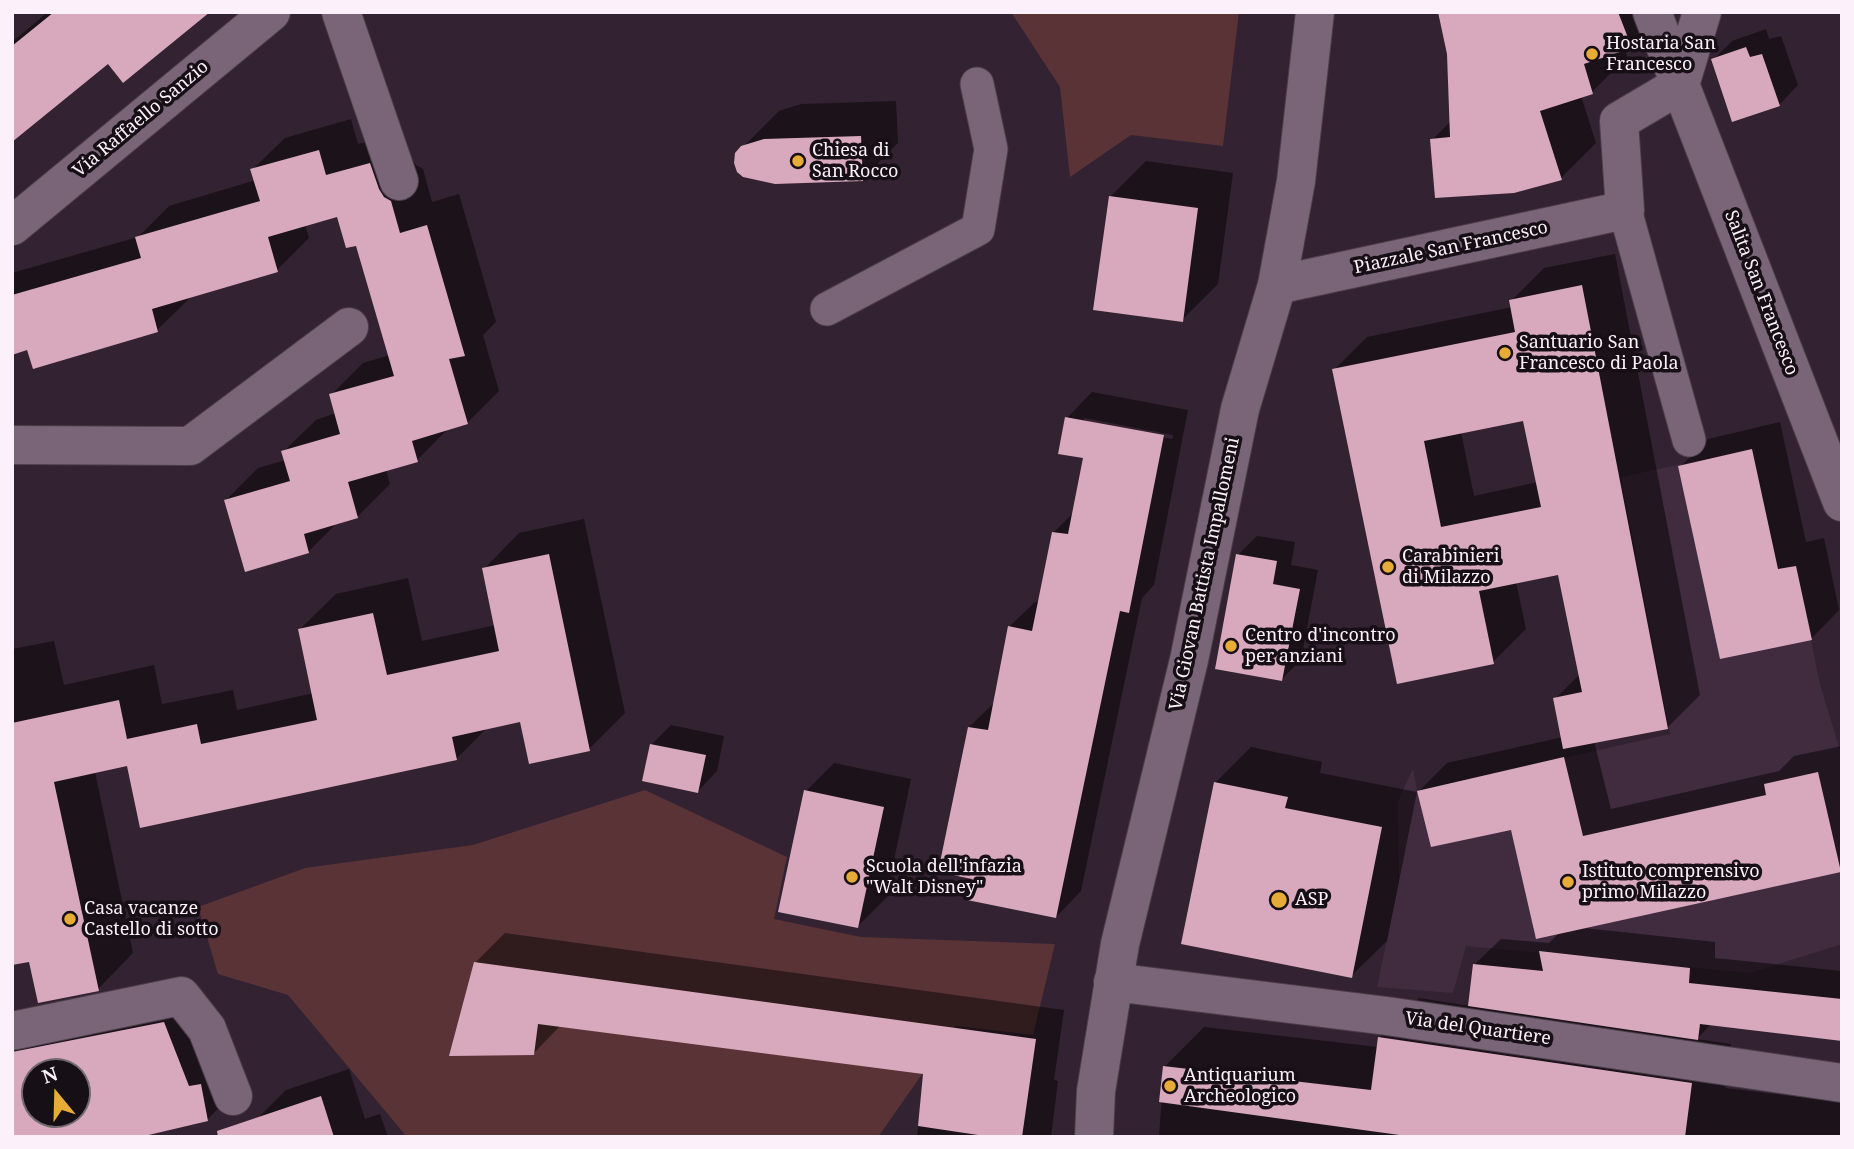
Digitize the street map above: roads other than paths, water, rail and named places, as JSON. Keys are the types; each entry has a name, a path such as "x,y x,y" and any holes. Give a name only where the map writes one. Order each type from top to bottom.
{"street":[{"name":"Via Raffaello Sanzio","path":"12,226 271,12"},
{"path":"341,12 399,181"},
{"name":"Via Giovan Battista Impallomeni","path":"1094,1137 1096,1091 1120,944 1189,660 1240,409 1277,285 1296,181 1315,12"},
{"name":"Salita San Francesco","path":"1652,12 1842,502"},
{"path":"1689,440 1625,210 1619,121 1680,85 1702,12"},
{"path":"827,309 978,229 991,149 977,84"},
{"name":"Piazzale San Francesco","path":"1277,285 1625,210"},
{"path":"12,444 190,446 349,327"},
{"name":"Via del Quartiere","path":"1113,982 1387,1016 1842,1083"},
{"path":"12,1031 181,996 206,1029 233,1096"}],"place":[{"name":"Hostaria San Francesco","path":"1592,54"},
{"name":"Chiesa di San Rocco","path":"798,161"},
{"name":"Santuario San Francesco di Paola","path":"1505,353"},
{"name":"Carabinieri di Milazzo","path":"1388,567"},
{"name":"Centro d'incontro per anziani","path":"1231,646"},
{"name":"Scuola dell'infazia \"Walt Disney\"","path":"852,877"},
{"name":"Istituto comprensivo primo Milazzo","path":"1568,882"},
{"name":"ASP","path":"1279,900"},
{"name":"Casa vacanze Castello di sotto","path":"70,919"},
{"name":"Antiquarium Archeologico","path":"1170,1086"}]}
